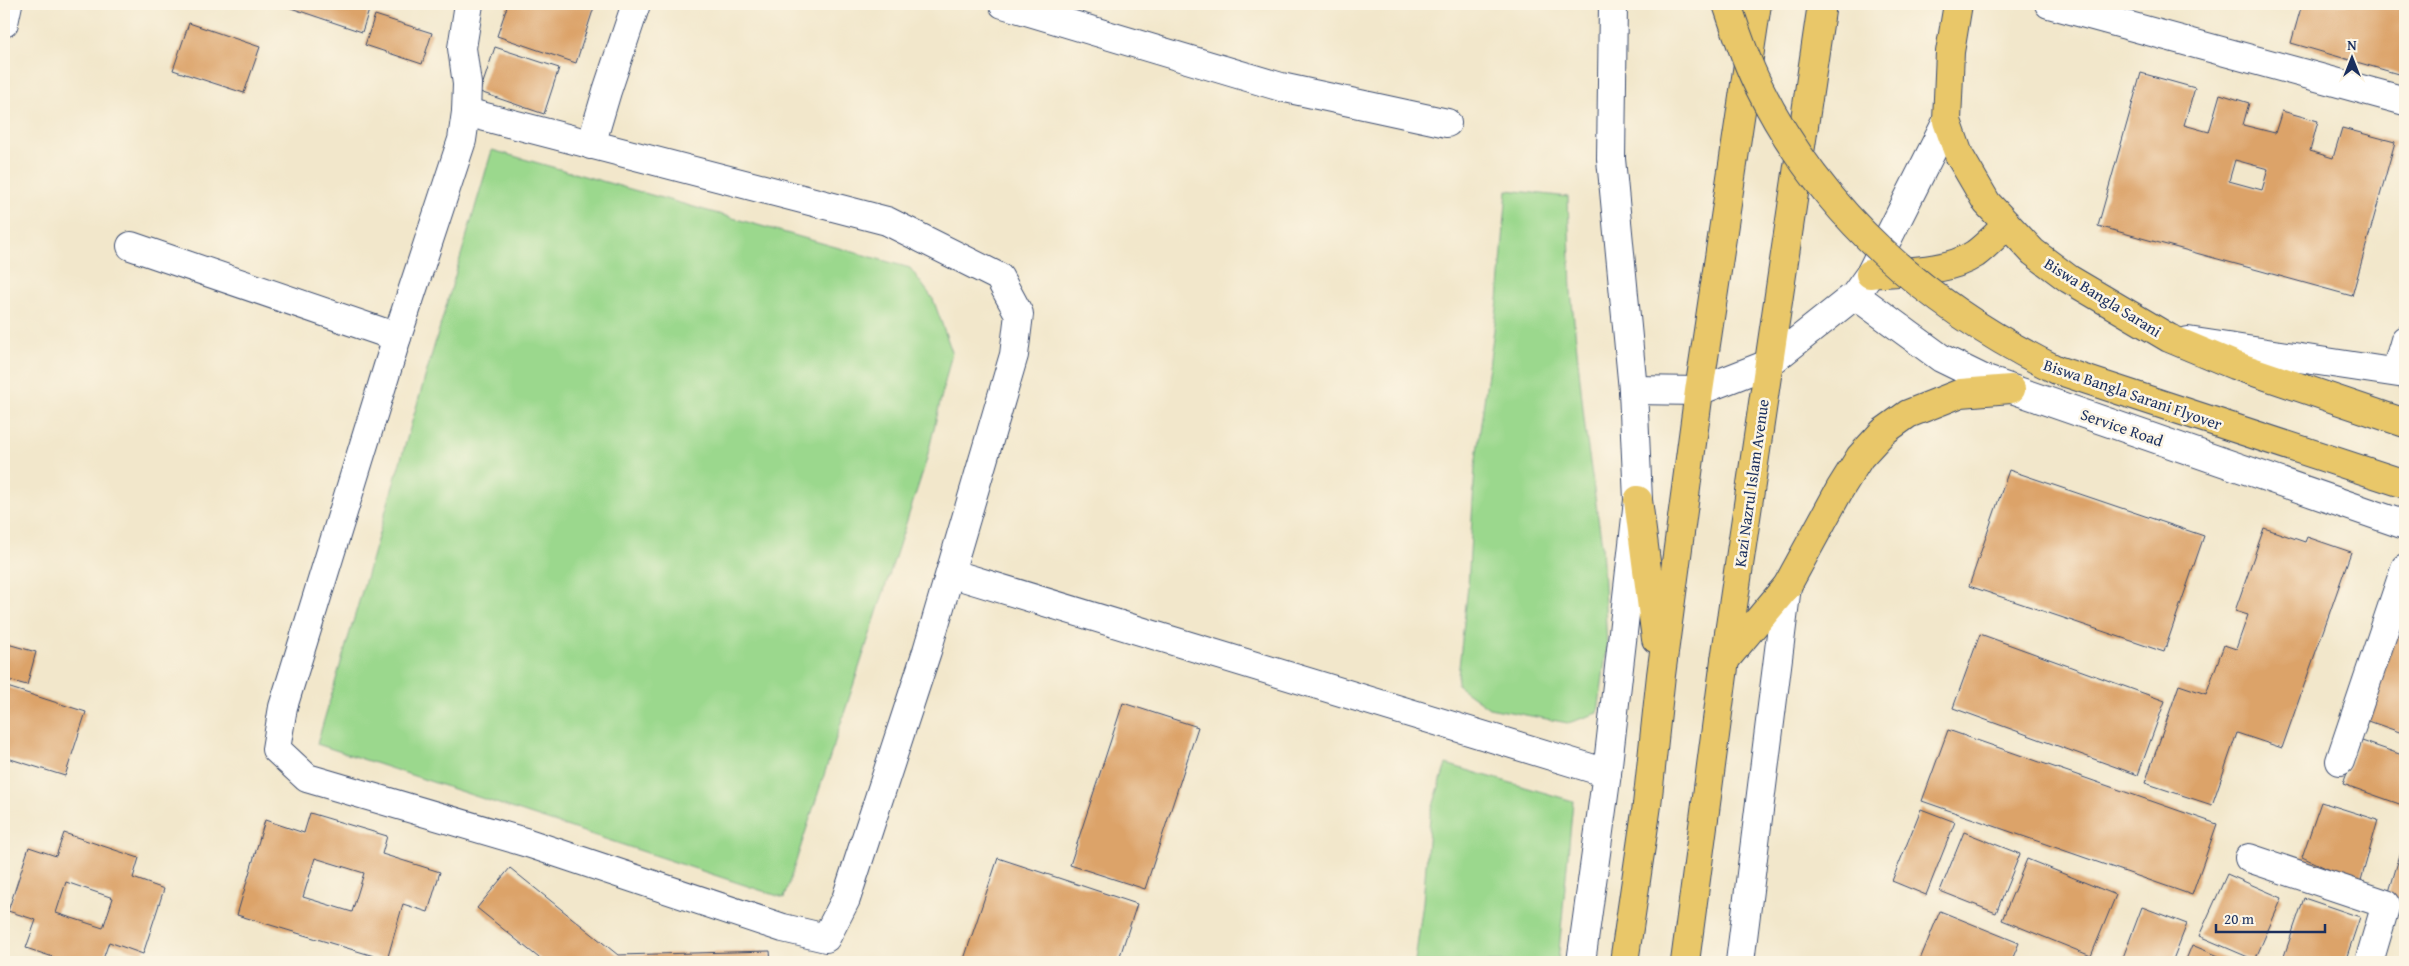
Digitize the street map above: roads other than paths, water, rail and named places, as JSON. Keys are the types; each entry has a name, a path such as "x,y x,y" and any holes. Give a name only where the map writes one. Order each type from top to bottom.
{"main road":[{"name":"Biswa Bangla Sarani Flyover","path":"1727,4 1757,84 1789,140 1821,186 1892,263 1942,302 2014,349 2057,370 2405,484"},
{"path":"1624,962 1647,805 1661,675 1699,391 1757,4"},
{"name":"Kazi Nazrul Islam Avenue","path":"1685,962 1725,660 1822,4"},
{"name":"Biswa Bangla Sarani","path":"1958,4 1950,52 1947,121 1959,155 1987,203 2006,226 2033,252 2068,279 2169,338 2234,366 2405,423"},
{"path":"1863,285 1960,262 1976,253 2006,226"},
{"path":"1725,660 1786,586 1860,457 1883,432 1908,414 1960,393 2011,389"},
{"path":"1638,500 1661,675"}],"street":[{"path":"4,23 8,4"},
{"path":"466,112 887,221 999,277 1019,314 1014,355 927,650 846,900 826,938 783,928 528,843 307,778 276,749 283,707 397,336 462,140 467,84 462,48 469,4"},
{"path":"591,145 606,91 636,4"},
{"path":"1003,4 1281,87 1447,123"},
{"path":"1582,962 1607,773 1638,500 1633,390 1611,159 1614,4"},
{"path":"2049,4 2405,101"},
{"path":"1633,390 1699,391 1768,364 1863,285 1947,121"},
{"path":"132,246 397,336"},
{"name":"Service Road","path":"1863,285 1941,358 1986,380 2405,524"},
{"path":"2169,338 2401,373 2405,340"},
{"path":"2340,761 2405,568"},
{"path":"950,573 1607,773"},
{"path":"1740,962 1786,586"},
{"path":"2249,858 2386,904 2369,962"}]}
